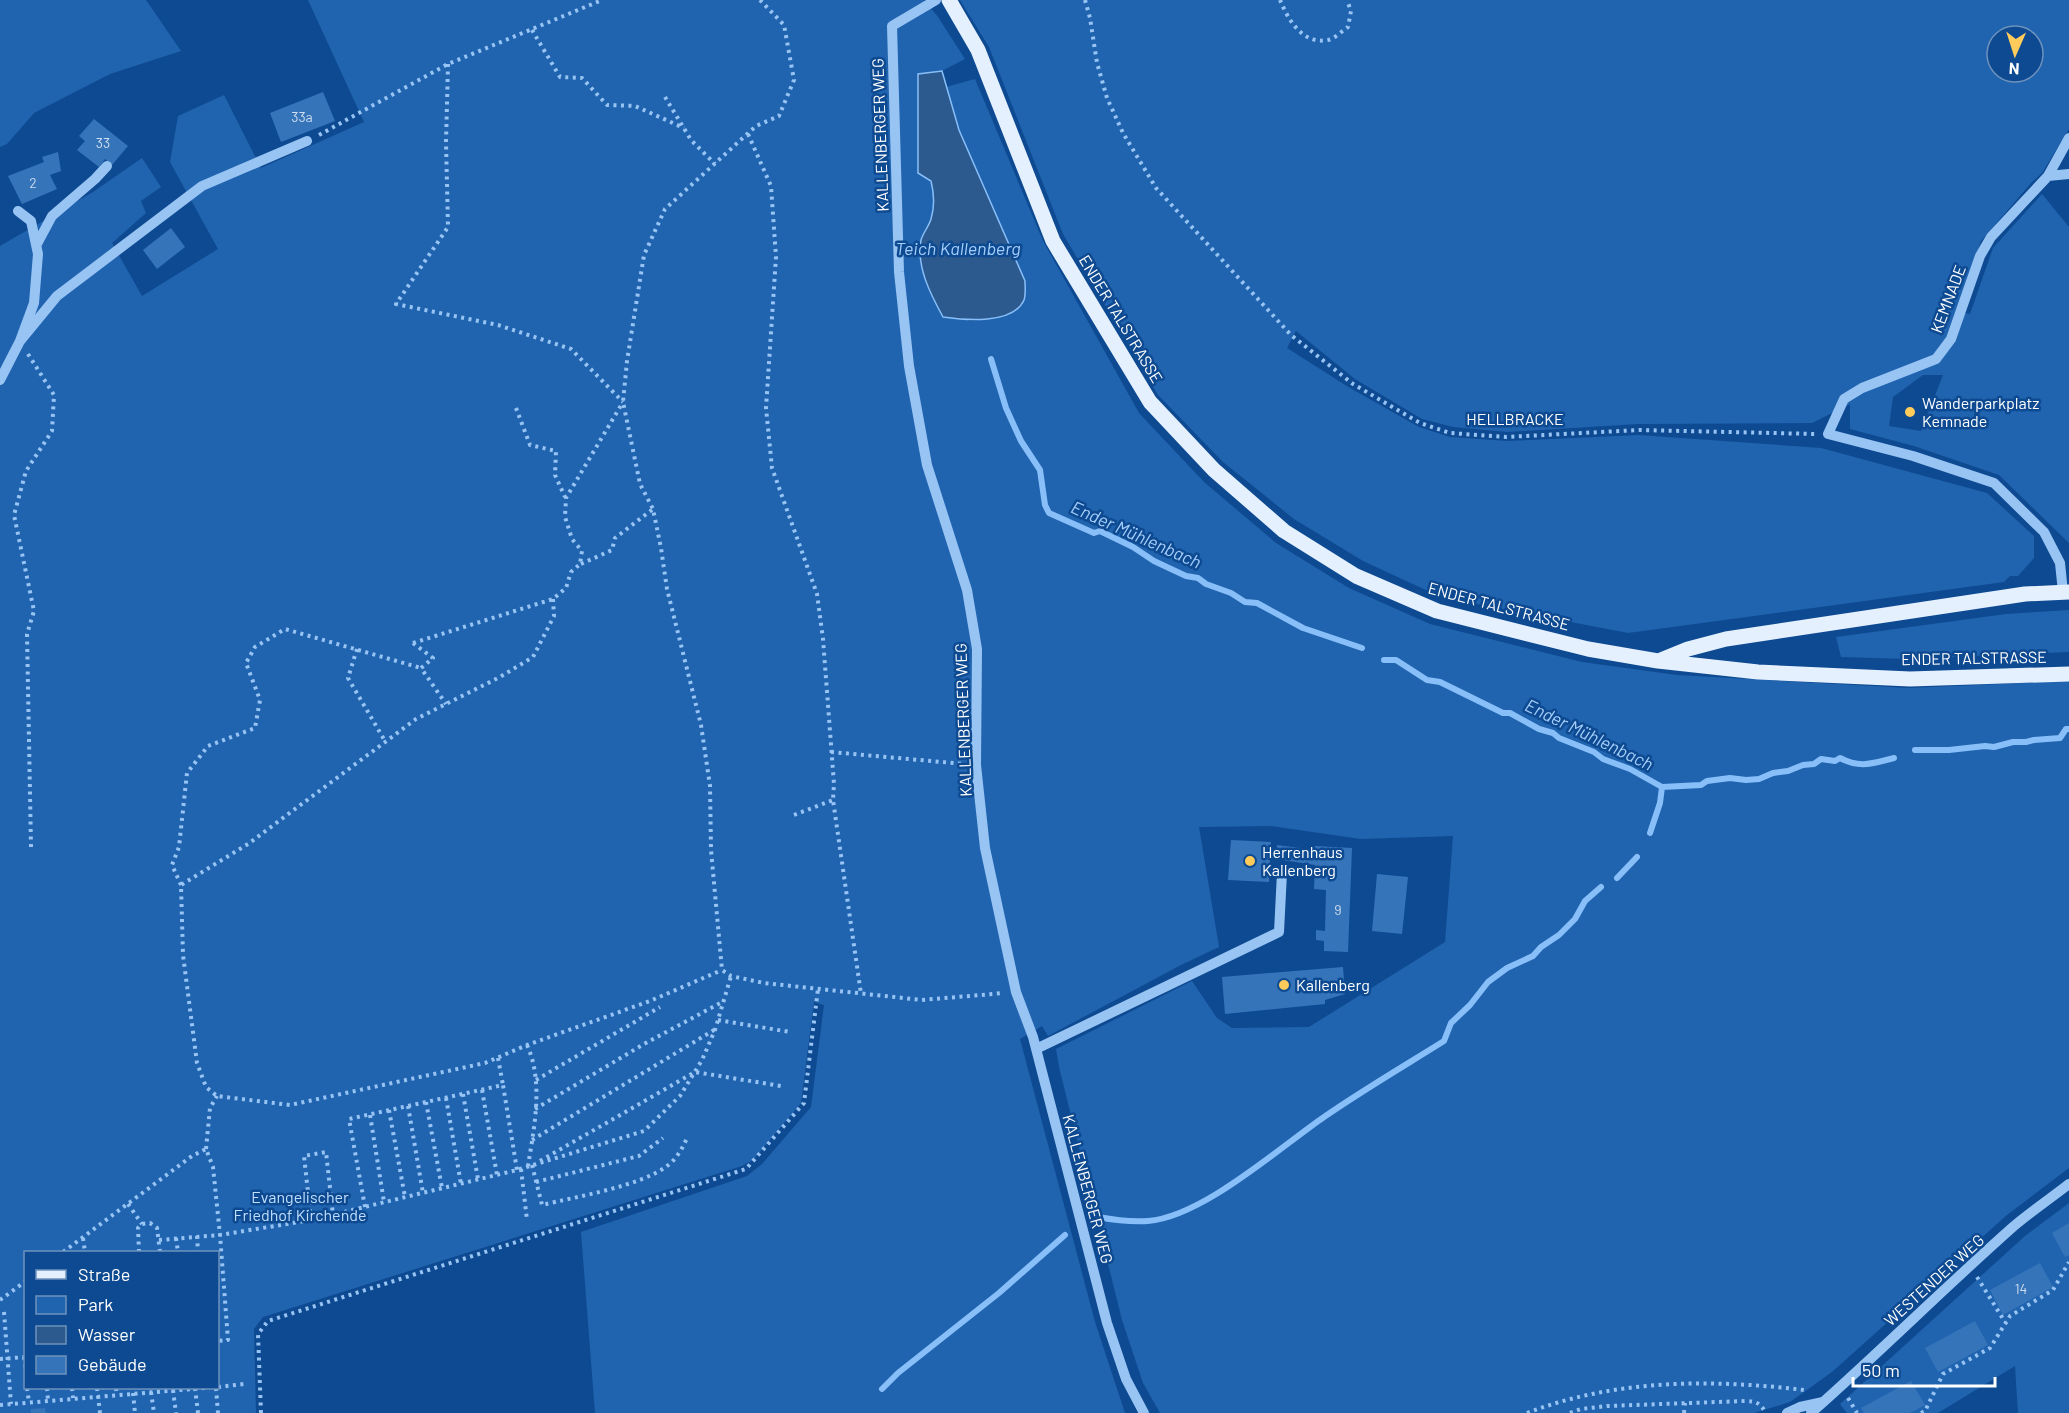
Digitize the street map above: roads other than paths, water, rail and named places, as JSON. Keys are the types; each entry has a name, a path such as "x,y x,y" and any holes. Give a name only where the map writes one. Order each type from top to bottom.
{"main road":[{"name":"ENDER TALSTRASSE","path":"949,0 978,50 1053,241 1150,402 1214,470 1284,531 1356,576 1437,611 1588,649 1658,661 1758,672 1910,679 2069,674"},
{"path":"1658,661 1688,649 1726,639 2025,594 2066,592"}],"street":[{"name":"KALLENBERGER WEG","path":"936,0 892,26 899,272 909,366 927,465 968,590 977,649 976,765 985,848 1016,992 1036,1049 1107,1323 1126,1379 1144,1413"},
{"name":"KEMNADE","path":"2066,592 2060,563 2044,532 1994,483 1913,456 1828,434 1844,399 1862,388 1936,359 1951,339 1980,256 1991,237 2048,176 2069,138"},
{"path":"20,341 57,296 202,186 308,141"},
{"path":"37,244 52,216 107,166"},
{"path":"2048,176 2069,174"},
{"path":"0,380 20,341 34,303 37,244 31,221 18,211"},
{"path":"1036,1049 1279,932 1282,873"},
{"name":"WESTENDER WEG","path":"1811,1413 2016,1225 2069,1184"},
{"name":"WESTENDER WEG","path":"1787,1413 1800,1407 1823,1402"}],"water":[{"name":"Teich Kallenberg","path":"942,71 959,130 1025,281 1024,300 1010,314 999,317 975,320 943,317 929,290 923,270 921,240 931,219 934,200 931,181 918,173 918,74"}],"waterway":[{"name":"Ender Mühlenbach","path":"991,359 1006,408 1021,441 1040,470 1045,505 1049,513 1094,533 1100,531 1133,547 1154,561 1186,576 1198,578 1245,602 1257,603 1303,628 1362,648"},
{"name":"Ender Mühlenbach","path":"1384,660 1396,660 1427,680 1440,682 1503,713 1510,713 1539,729 1594,752 1603,759 1630,769 1662,787 1701,785 1707,781 1730,778 1759,779 1773,773 1814,764 1821,759 1835,761 1840,758 1861,764 1894,758"},
{"name":"Ender Mühlenbach","path":"1915,750 1994,747 2013,742 2060,738 2066,729 2069,729"},
{"path":"1650,833 1660,803 1662,787"},
{"path":"1617,878 1637,857"},
{"path":"1098,1217 1148,1221 1169,1217 1216,1195 1339,1107 1444,1041 1451,1023 1470,1005 1488,982 1507,968 1533,956 1541,947 1559,935 1575,919 1585,901 1601,887"},
{"path":"882,1389 898,1373 999,1293 1065,1235"}],"place":[{"name":"Wanderparkplatz Kemnade","path":"1910,412"},
{"name":"Herrenhaus Kallenberg","path":"1250,861"},
{"name":"Kallenberg","path":"1284,985"}],"park label":[{"name":"Evangelischer Friedhof Kirchende","path":"300,1206"}]}
